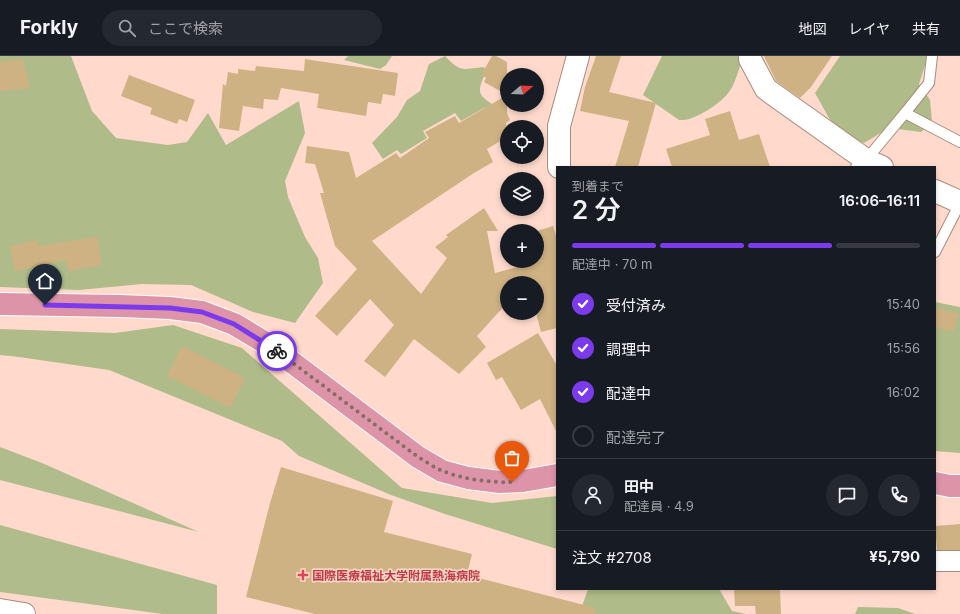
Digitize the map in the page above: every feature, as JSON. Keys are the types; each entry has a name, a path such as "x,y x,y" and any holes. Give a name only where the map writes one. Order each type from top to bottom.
{"highway":[{"path":"0,304 120,306 170,308 202,312 234,324 269,345 418,457 442,471 468,478 500,482 523,481 556,475"},
{"path":"936,483 960,486"}],"street":[{"path":"559,166 559,126 578,56"},
{"path":"750,56 750,59 766,89 868,165"},
{"path":"936,190 960,202"},
{"path":"936,561 960,561"},
{"path":"0,610 24,614"}],"lane":[{"path":"868,165 905,113 929,83 932,56"},
{"path":"905,113 960,142"},
{"path":"936,250 960,202"}],"green space":[{"path":"0,56 71,56 92,111 116,138 168,145 187,142 208,113 226,145 299,101 305,133 285,181 288,197 305,237 318,258 323,283 295,323 253,312 191,285 142,284 79,290 0,287"},
{"path":"348,56 392,56 386,65 380,69 344,60"},
{"path":"445,56 462,69 484,67 486,72 480,90 481,94 498,108 488,111 484,108 461,121 455,113 423,131 427,138 401,154 397,150 383,159 372,143 397,117 407,100 420,91 429,64"},
{"path":"662,56 743,56 734,83 722,100 710,109 698,115 689,119 679,120 643,95"},
{"path":"840,56 928,56 919,84 930,100 932,121 921,132 889,128 864,143 843,136 829,118 815,93"},
{"path":"936,302 960,307 960,453 936,451"},
{"path":"173,325 242,348 402,488 492,503 556,496 556,549 445,514 391,495 299,456 282,441 109,370 0,355 0,329 115,333"},
{"path":"0,447 42,463 199,532 0,480"},
{"path":"0,525 217,585 217,614 163,614 0,592"},
{"path":"588,590 720,590 732,611 746,614 581,614 581,609"},
{"path":"858,607 898,608 915,614 855,614"}],"building":[{"path":"492,56 496,56 507,62 507,68 500,68 500,91 484,82 486,78 481,75"},
{"path":"596,56 621,56 609,92 656,103 638,166 615,166 629,121 580,111 585,87"},
{"path":"764,56 832,56 811,87 800,98 776,81"},
{"path":"23,59 30,88 0,91 0,62"},
{"path":"305,59 398,73 395,96 383,94 381,104 368,102 366,116 317,108 319,94 281,88 278,100 264,99 263,109 243,106 239,131 219,128 223,84 226,86 228,72 238,74 238,69 255,71 256,66 304,71"},
{"path":"129,75 195,100 187,122 179,119 177,124 150,114 152,108 121,96"},
{"path":"500,99 500,112 507,112 510,120 500,120 500,141 487,149 493,162 372,241 421,294 447,258 435,247 448,237 446,235 484,208 498,231 487,231 495,273 514,268 544,268 544,229 553,226 556,236 556,328 541,332 538,320 544,320 544,276 500,276 500,311 477,336 486,347 459,374 414,339 385,377 364,361 394,325 370,299 337,336 315,316 357,269 335,246 320,193 324,193 315,164 305,163 307,146 349,152 356,178 396,153 400,158 429,138 425,132 455,116 459,123"},
{"path":"730,111 739,140 759,134 770,166 672,166 666,149 710,135 705,119"},
{"path":"97,237 102,265 68,271 66,260 15,271 10,246 37,240 38,246"},
{"path":"936,307 959,314 953,332 936,327"},
{"path":"538,333 556,364 556,431 540,399 521,410 502,377 496,380 487,363"},
{"path":"182,346 245,378 230,408 167,376"},
{"path":"281,467 393,501 384,532 472,554 467,575 596,608 595,614 315,614 246,597 270,503"},
{"path":"960,524 960,550 937,550 936,526"},
{"path":"734,590 780,590 781,614 756,614 755,606 735,606"}],"way so far":[{"path":"277,351 418,457 442,471 468,478 512,482"}],"place":[{"name":"国際医療福祉大学附属熱海病院","path":"303,575"}],"route":[{"path":"45,305 170,308 202,312 234,324 277,351"}]}
